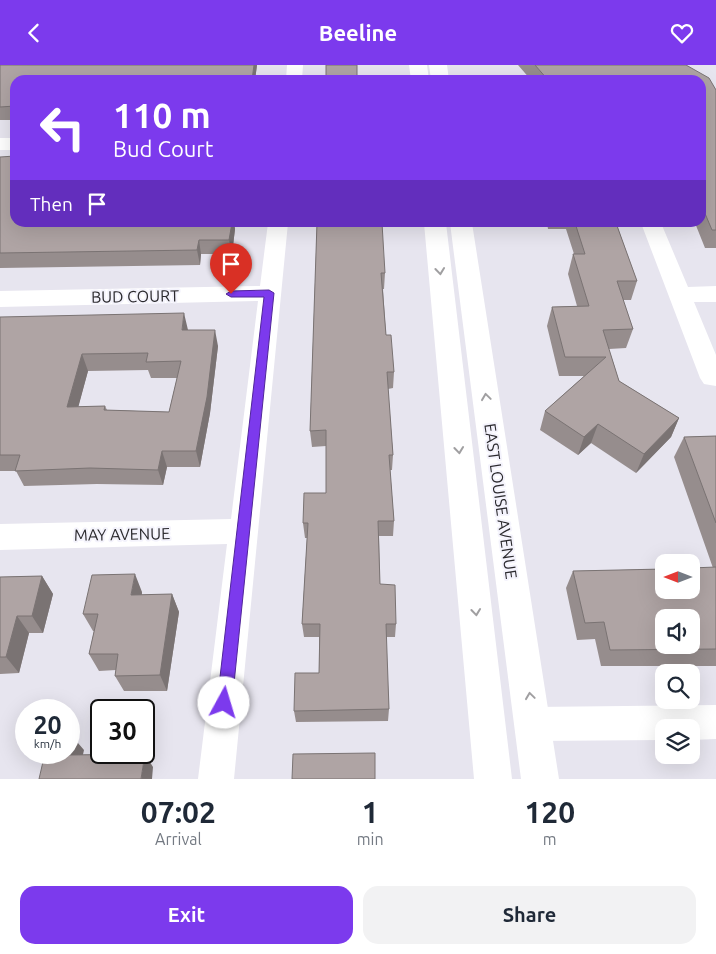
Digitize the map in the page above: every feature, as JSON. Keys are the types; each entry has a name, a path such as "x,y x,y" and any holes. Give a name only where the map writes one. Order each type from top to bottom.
{"street":[{"path":"216,779 277,227"},
{"name":"EAST LOUISE AVENUE","path":"435,227 493,779"},
{"name":"EAST LOUISE AVENUE","path":"462,227 534,724 540,779"},
{"path":"653,227 713,378"},
{"name":"BUD COURT","path":"0,299 269,293"},
{"path":"680,295 716,294"},
{"name":"MAY AVENUE","path":"0,537 243,531"},
{"path":"534,724 716,722"}],"building":[{"path":"0,65 254,65 253,75 10,75 10,106 0,107"},
{"path":"326,65 357,65 357,75 326,75"},
{"path":"535,65 686,65 704,75 544,75"},
{"path":"706,76 716,90 716,230 712,230 706,216"},
{"path":"10,156 10,227 231,227 229,240 199,240 197,250 0,253 0,157"},
{"path":"317,227 382,227 385,273 381,273 386,335 391,335 394,372 387,372 393,455 389,455 394,521 378,521 380,584 395,585 396,624 386,624 389,709 294,711 295,673 319,673 320,624 302,624 308,523 303,523 304,493 326,493 326,430 310,431"},
{"path":"576,227 617,227 637,281 617,281 633,329 603,330 619,381 679,418 644,454 598,424 584,437 545,411 606,357 565,357 552,307 589,306 573,254 585,254"},
{"path":"184,313 182,330 215,330 207,397 196,451 162,451 158,470 90,468 15,471 20,455 0,455 0,317","holes":["148,353 146,362 181,361 169,412 104,410 105,406 67,407 82,354"]},
{"path":"716,436 716,523 684,437"},
{"path":"716,567 716,649 700,649 700,609 655,609 655,650 610,650 604,622 585,623 573,571 655,569 655,599 700,599 700,568"},
{"path":"135,574 131,595 172,594 160,675 115,676 118,654 89,654 98,614 83,614 92,575"},
{"path":"42,576 32,616 17,616 6,657 0,657 0,577"},
{"path":"375,753 375,779 292,779 293,754"},
{"path":"80,755 90,755 90,764 143,764 141,779 39,779 42,764 80,764"}],"route":[{"path":"224,703 269,293 231,294"}]}
